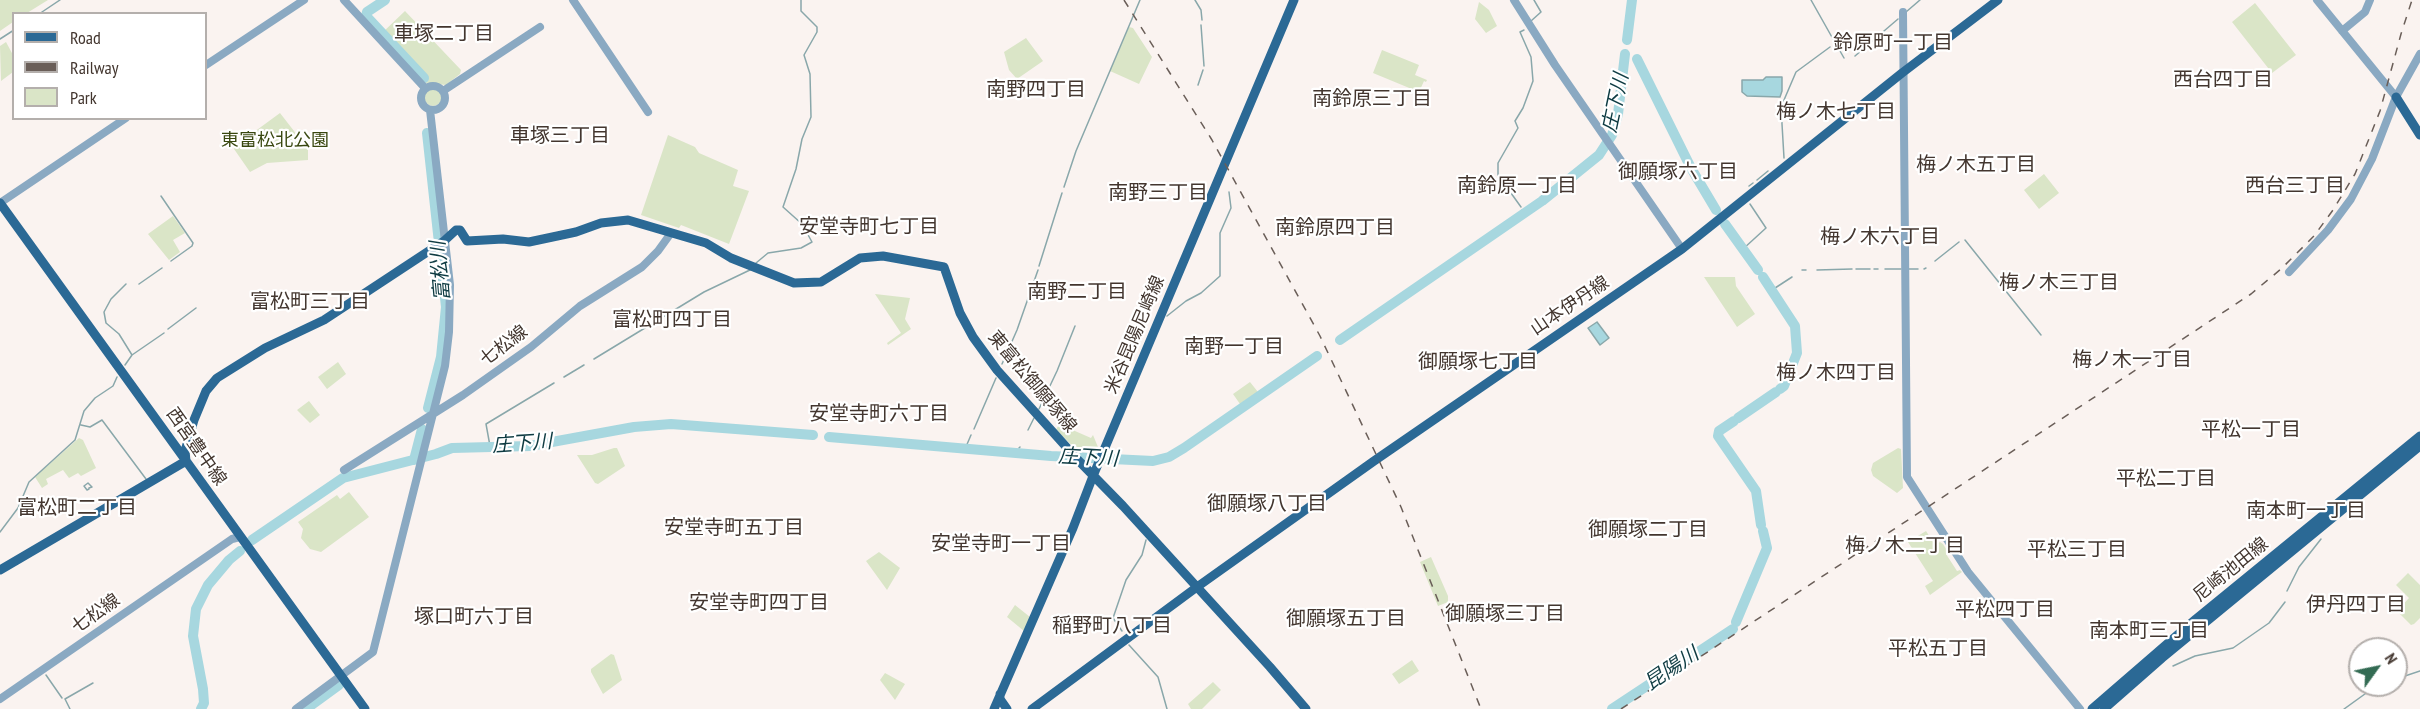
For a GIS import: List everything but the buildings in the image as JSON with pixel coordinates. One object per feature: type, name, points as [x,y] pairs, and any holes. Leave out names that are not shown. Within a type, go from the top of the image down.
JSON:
[{"type":"main road","name":"米谷昆陽尼崎線","points":[[994,709],[1073,528],[1294,0]]},
{"type":"main road","name":"山本伊丹線","points":[[1032,709],[1197,587],[1379,458],[1682,249],[1902,73],[1998,0]]},
{"type":"main road","points":[[2396,97],[2420,135]]},
{"type":"main road","name":"西宮豊中線","points":[[0,203],[364,709]]},
{"type":"main road","name":"東富松御願塚線","points":[[186,461],[194,420],[206,391],[217,378],[265,348],[324,320],[444,241],[458,229],[467,241],[503,239],[529,242],[576,232],[601,223],[628,220],[706,243],[731,258],[794,283],[804,284],[820,282],[860,258],[883,256],[944,267],[960,313],[985,354],[1075,457],[1197,587],[1306,709]]},
{"type":"main road","name":"尼崎池田線","points":[[2092,709],[2196,619],[2420,436]]},
{"type":"main road","name":"尼崎池田線","points":[[2104,709],[2162,658],[2360,500],[2420,446]]},
{"type":"main road","points":[[0,570],[186,461]]},
{"type":"main road","name":"米谷昆陽尼崎線","points":[[986,709],[1005,681]]},
{"type":"main road","points":[[1000,693],[1000,699],[1007,709]]},
{"type":"street","points":[[207,64],[304,0]]},
{"type":"street","points":[[344,0],[425,88]]},
{"type":"street","points":[[573,0],[648,112]]},
{"type":"street","points":[[1514,0],[1555,65],[1682,249]]},
{"type":"street","points":[[2317,0],[2396,97]]},
{"type":"street","points":[[2343,31],[2365,12],[2370,0]]},
{"type":"street","points":[[1903,12],[1906,477],[1968,572],[2080,709]]},
{"type":"street","points":[[443,91],[540,27]]},
{"type":"street","points":[[2289,272],[2328,230],[2351,199],[2372,159],[2396,97],[2420,54]]},
{"type":"street","points":[[433,85],[443,91],[445,98],[443,105],[430,110],[424,106],[421,100],[425,88],[433,85]]},
{"type":"street","points":[[296,709],[373,652],[418,465],[445,366],[449,332],[450,285],[430,110]]},
{"type":"street","points":[[0,203],[123,120]]},
{"type":"street","name":"七松線","points":[[344,470],[432,414],[531,346],[580,306],[642,267],[671,233]]},
{"type":"street","name":"七松線","points":[[0,699],[232,539],[240,537]]},
{"type":"green space","points":[[0,0],[48,0],[29,12],[12,12],[12,23],[0,31]]},
{"type":"green space","points":[[1479,2],[1489,10],[1497,26],[1486,33],[1475,19]]},
{"type":"green space","points":[[2255,3],[2296,55],[2272,73],[2232,22]]},
{"type":"green space","points":[[405,11],[461,70],[460,74],[446,85],[426,83],[381,34]]},
{"type":"green space","points":[[1129,27],[1133,28],[1152,57],[1139,84],[1110,71]]},
{"type":"green space","points":[[1026,38],[1043,61],[1017,79],[1009,70],[1004,52]]},
{"type":"green space","points":[[6,42],[12,53],[12,73],[1,81],[0,46]]},
{"type":"green space","points":[[1382,50],[1419,65],[1415,75],[1427,80],[1424,81],[1419,92],[1373,73]]},
{"type":"green space","points":[[433,88],[439,91],[442,97],[439,103],[433,106],[427,103],[424,97],[427,91]]},
{"type":"green space","name":"東富松北公園","points":[[280,113],[308,149],[308,160],[267,163],[250,172],[234,149],[235,146]]},
{"type":"green space","points":[[668,135],[695,147],[699,153],[738,170],[733,186],[749,191],[729,244],[681,225],[679,228],[641,215]]},
{"type":"green space","points":[[2044,174],[2059,193],[2039,209],[2024,190]]},
{"type":"green space","points":[[173,216],[185,233],[173,240],[180,252],[169,260],[148,234]]},
{"type":"green space","points":[[1704,277],[1735,277],[1736,286],[1755,314],[1737,327]]},
{"type":"green space","points":[[875,294],[910,298],[905,319],[911,329],[888,345],[887,343],[901,333]]},
{"type":"green space","points":[[338,362],[346,374],[327,389],[318,377]]},
{"type":"green space","points":[[1250,382],[1258,392],[1240,404],[1233,394]]},
{"type":"green space","points":[[309,401],[320,415],[310,423],[297,410]]},
{"type":"green space","points":[[1059,424],[1091,438],[1093,435],[1098,447],[1096,452],[1078,451],[1056,430]]},
{"type":"green space","points":[[79,438],[83,440],[96,468],[81,476],[78,473],[69,478],[63,470],[46,479],[48,484],[42,488],[35,477]]},
{"type":"green space","points":[[617,448],[625,466],[598,484],[595,483],[577,455],[592,455]]},
{"type":"green space","points":[[1898,448],[1901,449],[1903,488],[1897,493],[1873,476],[1871,470],[1873,463]]},
{"type":"green space","points":[[349,492],[369,517],[321,552],[310,549],[301,538],[303,529],[298,522],[337,495],[340,499]]},
{"type":"green space","points":[[1926,531],[1935,545],[1940,542],[1943,544],[1948,552],[1946,554],[1957,571],[1962,572],[1930,595],[1925,586],[1933,581],[1908,542]]},
{"type":"green space","points":[[879,552],[900,568],[887,590],[866,561]]},
{"type":"green space","points":[[1431,557],[1448,596],[1448,602],[1438,606],[1420,562]]},
{"type":"green space","points":[[2408,573],[2420,585],[2420,618],[2411,625],[2397,611],[2409,598],[2396,585]]},
{"type":"green space","points":[[1015,605],[1030,617],[1024,631],[1007,617]]},
{"type":"green space","points":[[611,654],[614,655],[622,680],[603,694],[591,669]]},
{"type":"green space","points":[[1412,660],[1419,671],[1399,684],[1392,674]]},
{"type":"green space","points":[[885,673],[905,684],[895,700],[880,680]]},
{"type":"green space","points":[[1213,682],[1221,690],[1202,709],[1191,709],[1188,704]]},
{"type":"water","points":[[1766,77],[1782,77],[1780,97],[1747,96],[1742,92],[1742,80],[1763,80]]},
{"type":"water","points":[[1597,322],[1609,338],[1600,345],[1588,328]]},
{"type":"waterway","points":[[42,12],[60,0]]},
{"type":"waterway","name":"富松川","points":[[385,0],[367,12],[366,16],[424,78]]},
{"type":"waterway","points":[[756,263],[768,253],[801,248],[812,242],[802,224],[783,207],[796,169],[802,139],[811,117],[810,74],[804,55],[817,32],[817,27],[801,11],[801,0]]},
{"type":"waterway","points":[[1064,187],[1076,151],[1140,0]]},
{"type":"waterway","points":[[1195,0],[1201,10],[1202,20]]},
{"type":"waterway","points":[[1531,21],[1541,12],[1534,0]]},
{"type":"waterway","points":[[1627,40],[1632,0]]},
{"type":"waterway","points":[[1811,0],[1833,39]]},
{"type":"waterway","points":[[1906,12],[1920,0]]},
{"type":"waterway","points":[[1877,37],[1898,19]]},
{"type":"waterway","points":[[1201,25],[1204,66]]},
{"type":"waterway","points":[[1521,207],[1498,175],[1498,163],[1518,128],[1515,121],[1523,108],[1533,81],[1531,57],[1520,32],[1524,30]]},
{"type":"waterway","points":[[0,39],[12,31]]},
{"type":"waterway","points":[[1855,56],[1875,39]]},
{"type":"waterway","points":[[1836,44],[1844,58]]},
{"type":"waterway","points":[[1784,158],[1781,107],[1796,72],[1830,47]]},
{"type":"waterway","name":"庄下川","points":[[1340,340],[1542,201],[1599,155],[1612,135],[1618,114],[1625,54]]},
{"type":"waterway","name":"昆陽川","points":[[1637,59],[1691,168],[1716,210]]},
{"type":"waterway","points":[[1198,85],[1203,70]]},
{"type":"waterway","name":"富松川","points":[[427,133],[446,307],[441,357],[428,408]]},
{"type":"waterway","points":[[1757,180],[1768,171]]},
{"type":"waterway","points":[[1749,186],[1753,183]]},
{"type":"waterway","points":[[1167,316],[1201,293],[1220,276],[1220,233],[1231,208],[1229,192]]},
{"type":"waterway","points":[[1039,266],[1062,193]]},
{"type":"waterway","points":[[161,196],[193,243],[171,261]]},
{"type":"waterway","points":[[1743,249],[1766,228],[1750,204]]},
{"type":"waterway","name":"昆陽川","points":[[1725,224],[1758,270]]},
{"type":"waterway","points":[[1965,240],[2041,335]]},
{"type":"waterway","points":[[1935,261],[1959,242]]},
{"type":"waterway","points":[[139,284],[162,268]]},
{"type":"waterway","points":[[594,359],[704,292],[752,269]]},
{"type":"waterway","points":[[1817,270],[1852,269]]},
{"type":"waterway","points":[[1856,269],[1870,269]]},
{"type":"waterway","points":[[1885,269],[1901,269]]},
{"type":"waterway","points":[[1909,269],[1918,269]]},
{"type":"waterway","points":[[1002,364],[1017,330],[1038,270]]},
{"type":"waterway","name":"昆陽川","points":[[1763,277],[1795,326],[1797,353],[1784,386],[1780,389]]},
{"type":"waterway","points":[[1772,290],[1792,277]]},
{"type":"waterway","points":[[125,365],[132,355],[119,334],[106,323],[104,312],[111,299],[126,284]]},
{"type":"waterway","points":[[168,329],[196,308]]},
{"type":"waterway","points":[[1039,409],[1075,326]]},
{"type":"waterway","points":[[132,355],[164,333]]},
{"type":"waterway","name":"庄下川","points":[[829,437],[1051,456],[1153,461],[1169,457],[1184,448],[1317,356]]},
{"type":"waterway","points":[[564,377],[584,365]]},
{"type":"waterway","points":[[0,532],[18,508],[29,482],[75,440],[84,411],[95,398],[113,386],[117,377]]},
{"type":"waterway","points":[[974,429],[996,378]]},
{"type":"waterway","points":[[490,446],[486,424],[554,383]]},
{"type":"waterway","name":"昆陽川","points":[[1738,418],[1776,392]]},
{"type":"waterway","points":[[1028,430],[1034,418]]},
{"type":"waterway","points":[[81,425],[90,427],[102,420],[146,479]]},
{"type":"waterway","name":"昆陽川","points":[[1734,421],[1719,431],[1718,436],[1756,491],[1761,525]]},
{"type":"waterway","name":"庄下川","points":[[252,540],[343,478],[452,448],[530,446],[634,427],[671,424],[813,435]]},
{"type":"waterway","name":"富松川","points":[[414,460],[422,429]]},
{"type":"waterway","points":[[965,449],[971,435]]},
{"type":"waterway","points":[[89,488],[92,487],[88,483],[84,486],[87,490],[89,489]]},
{"type":"waterway","name":"昆陽川","points":[[1736,622],[1767,548],[1763,531]]},
{"type":"waterway","points":[[2287,591],[2299,567],[2321,539]]},
{"type":"waterway","points":[[1122,631],[1113,618],[1126,580],[1142,555],[1146,540]]},
{"type":"waterway","name":"庄下川","points":[[201,709],[204,703],[203,689],[193,636],[196,609],[208,585],[229,560],[240,551]]},
{"type":"waterway","points":[[2173,666],[2195,656],[2233,648],[2269,623],[2285,602]]},
{"type":"waterway","name":"昆陽川","points":[[1612,709],[1733,629]]},
{"type":"waterway","points":[[1129,645],[1158,677],[1167,709]]},
{"type":"waterway","points":[[2408,675],[2420,671]]},
{"type":"waterway","points":[[46,675],[62,698]]},
{"type":"waterway","points":[[70,709],[65,699],[93,683]]},
{"type":"waterway","name":"富松川","points":[[306,709],[339,685]]},
{"type":"waterway","points":[[2344,709],[2361,697]]},
{"type":"railway","points":[[1124,0],[1212,140],[1320,336],[1401,507],[1481,709]]},
{"type":"railway","points":[[1621,709],[2251,294],[2281,269],[2314,236],[2355,174],[2380,111],[2412,0]]},
{"type":"district","name":"車塚二丁目","points":[[444,34]]},
{"type":"district","name":"鈴原町一丁目","points":[[1893,43]]},
{"type":"district","name":"西台四丁目","points":[[2223,80]]},
{"type":"district","name":"南野四丁目","points":[[1036,90]]},
{"type":"district","name":"南鈴原三丁目","points":[[1372,99]]},
{"type":"district","name":"梅ノ木七丁目","points":[[1836,112]]},
{"type":"district","name":"車塚三丁目","points":[[560,136]]},
{"type":"district","name":"梅ノ木五丁目","points":[[1976,165]]},
{"type":"district","name":"御願塚六丁目","points":[[1678,172]]},
{"type":"district","name":"南鈴原一丁目","points":[[1517,186]]},
{"type":"district","name":"西台三丁目","points":[[2295,186]]},
{"type":"district","name":"南野三丁目","points":[[1158,193]]},
{"type":"district","name":"安堂寺町七丁目","points":[[869,227]]},
{"type":"district","name":"南鈴原四丁目","points":[[1335,228]]},
{"type":"district","name":"梅ノ木六丁目","points":[[1880,237]]},
{"type":"district","name":"梅ノ木三丁目","points":[[2059,283]]},
{"type":"district","name":"南野二丁目","points":[[1077,292]]},
{"type":"district","name":"富松町三丁目","points":[[310,302]]},
{"type":"district","name":"富松町四丁目","points":[[672,320]]},
{"type":"district","name":"南野一丁目","points":[[1234,347]]},
{"type":"district","name":"梅ノ木一丁目","points":[[2132,360]]},
{"type":"district","name":"御願塚七丁目","points":[[1478,362]]},
{"type":"district","name":"梅ノ木四丁目","points":[[1836,373]]},
{"type":"district","name":"安堂寺町六丁目","points":[[879,414]]},
{"type":"district","name":"平松一丁目","points":[[2251,430]]},
{"type":"district","name":"平松二丁目","points":[[2166,479]]},
{"type":"district","name":"御願塚八丁目","points":[[1267,504]]},
{"type":"district","name":"富松町二丁目","points":[[77,508]]},
{"type":"district","name":"南本町一丁目","points":[[2306,511]]},
{"type":"district","name":"安堂寺町五丁目","points":[[734,528]]},
{"type":"district","name":"御願塚二丁目","points":[[1648,530]]},
{"type":"district","name":"安堂寺町一丁目","points":[[1001,544]]},
{"type":"district","name":"梅ノ木二丁目","points":[[1905,546]]},
{"type":"district","name":"平松三丁目","points":[[2077,550]]},
{"type":"district","name":"安堂寺町四丁目","points":[[759,603]]},
{"type":"district","name":"伊丹四丁目","points":[[2356,605]]},
{"type":"district","name":"平松四丁目","points":[[2005,610]]},
{"type":"district","name":"御願塚三丁目","points":[[1505,614]]},
{"type":"district","name":"塚口町六丁目","points":[[474,617]]},
{"type":"district","name":"御願塚五丁目","points":[[1346,619]]},
{"type":"district","name":"稲野町八丁目","points":[[1112,626]]},
{"type":"district","name":"南本町三丁目","points":[[2149,631]]},
{"type":"district","name":"平松五丁目","points":[[1938,649]]}]
